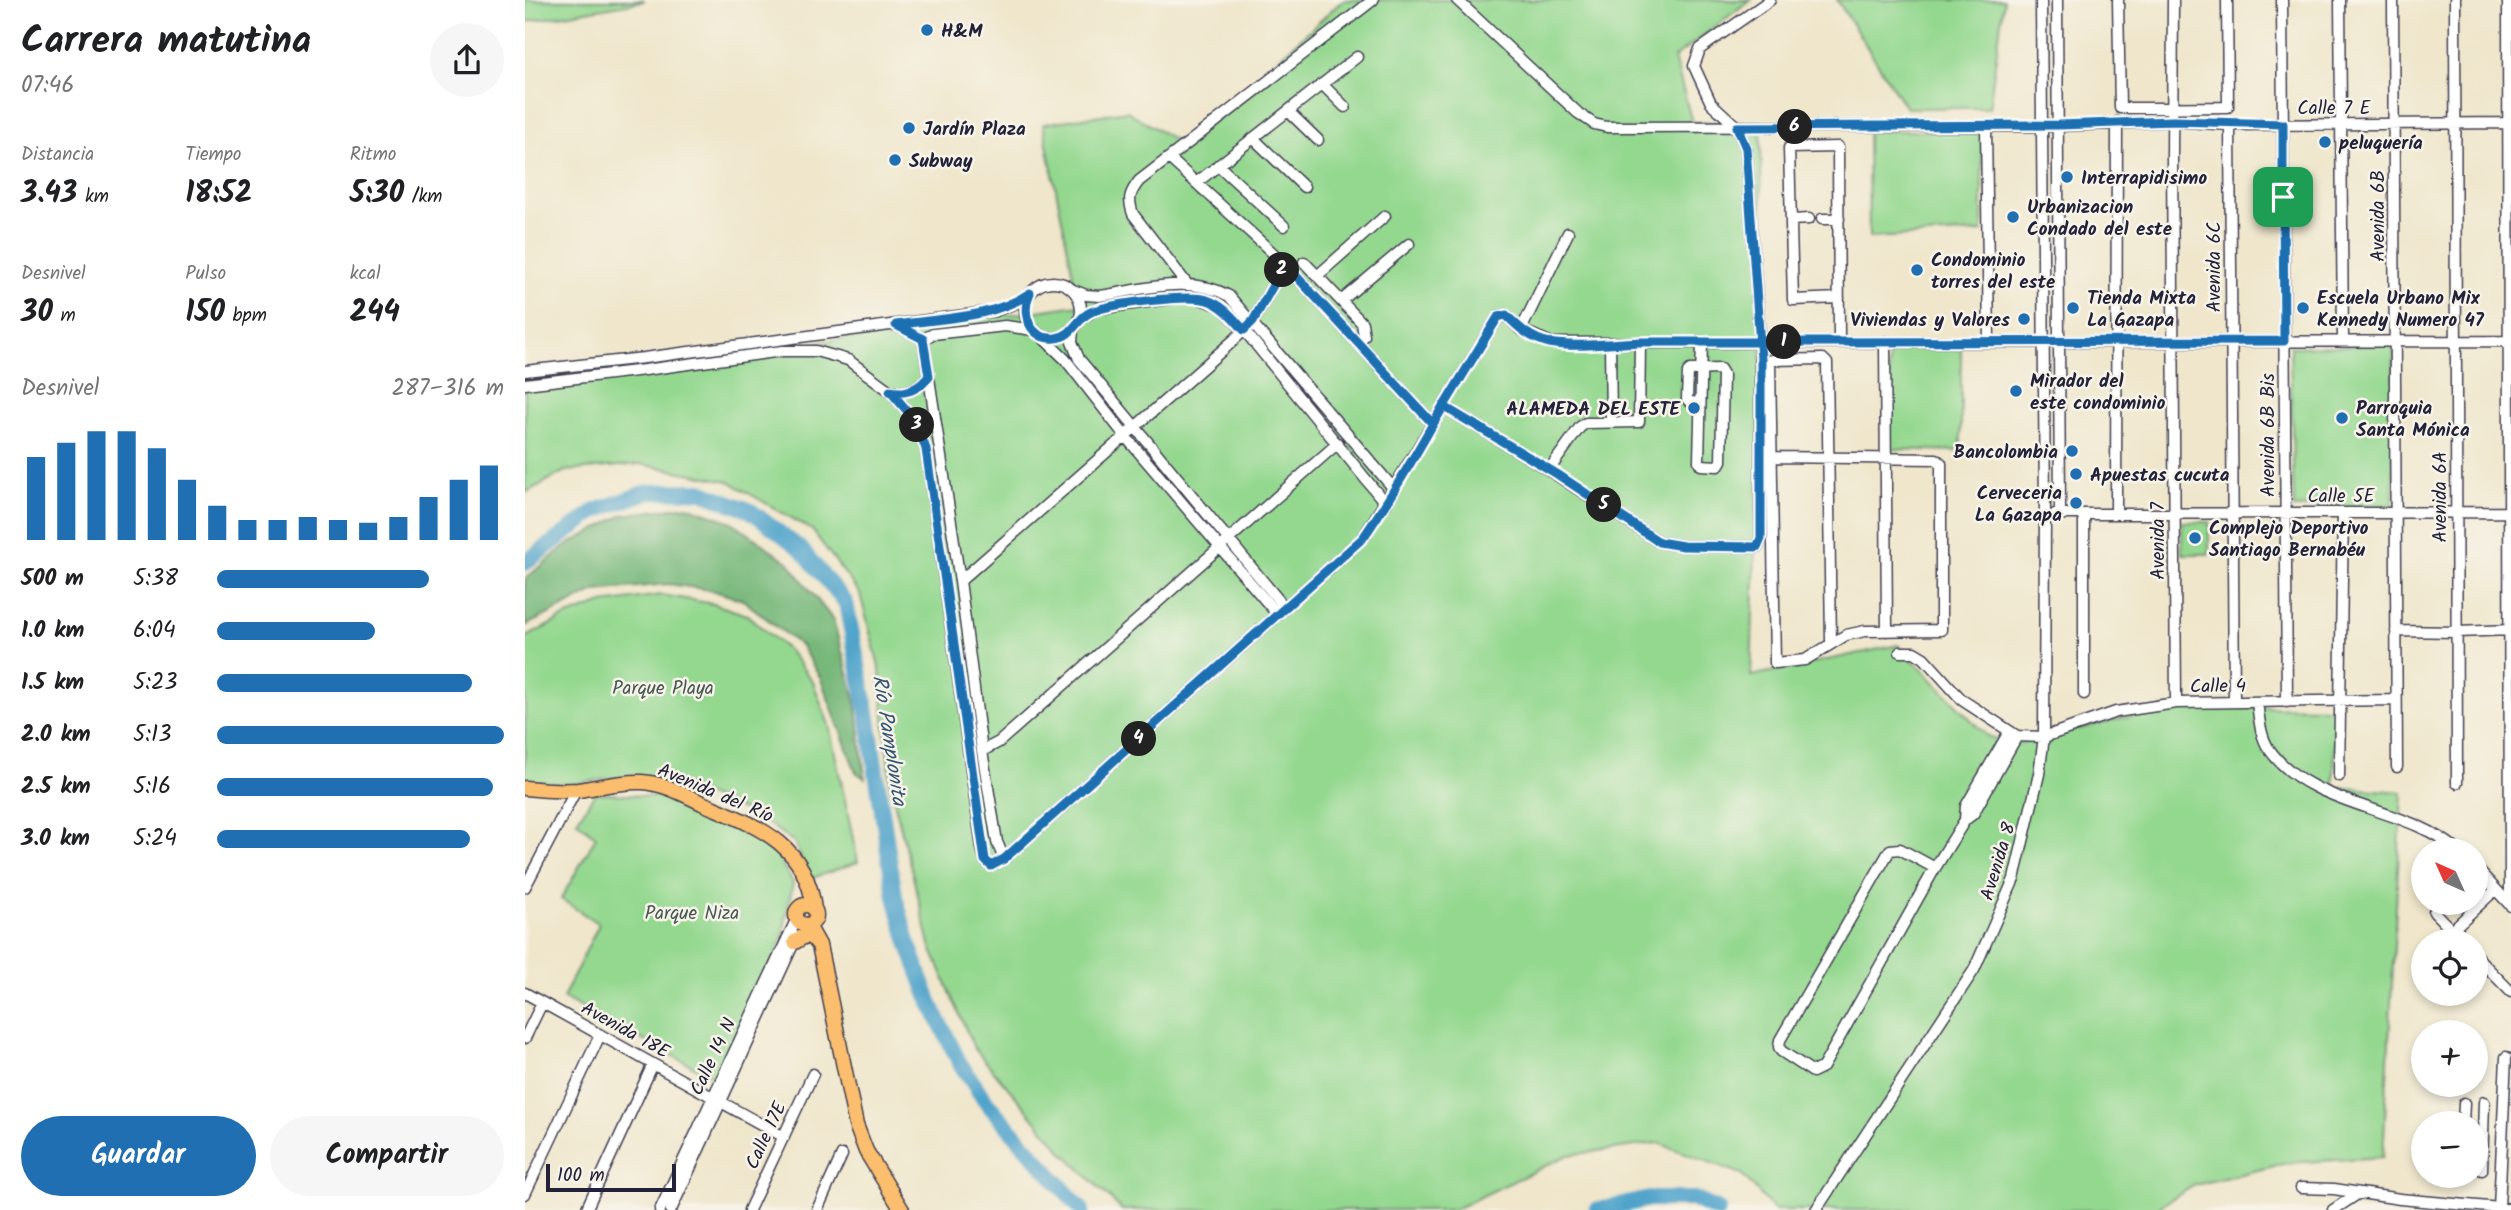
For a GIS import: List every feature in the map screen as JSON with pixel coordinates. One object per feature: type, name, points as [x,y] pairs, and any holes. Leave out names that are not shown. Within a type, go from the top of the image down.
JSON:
[{"type":"main road","name":"Avenida del Río","points":[[525,788],[576,790],[622,782],[660,785],[766,831],[786,847],[798,863],[806,916]]},
{"type":"main road","points":[[806,916],[819,946],[856,1125],[866,1151],[902,1210]]},
{"type":"main road","points":[[795,943],[808,936],[819,946]]},
{"type":"street","points":[[1188,284],[1133,214],[1128,200],[1131,191],[1139,181],[1373,0]]},
{"type":"street","name":"Calle 7 E","points":[[1457,0],[1578,113],[1594,124],[1616,127],[2043,126],[2173,121],[2230,125],[2510,123]]},
{"type":"street","points":[[1443,406],[1549,470],[1659,542],[1683,546],[1757,547],[1761,538],[1760,342],[1746,148],[1737,127],[1707,97],[1694,66],[1700,49],[1770,0]]},
{"type":"street","name":"Avenida 8","points":[[1816,1210],[1952,1006],[1984,948],[2014,879],[2039,774],[2044,737],[2045,514],[2041,0]]},
{"type":"street","points":[[2057,0],[2060,514]]},
{"type":"street","points":[[2118,0],[2120,108],[2228,107],[2227,0]]},
{"type":"street","name":"Avenida 7","points":[[2173,0],[2176,703]]},
{"type":"street","name":"Avenida 6B Bis","points":[[2282,0],[2287,702]]},
{"type":"street","points":[[2340,0],[2343,341]]},
{"type":"street","name":"Avenida 6B","points":[[2393,0],[2396,767]]},
{"type":"street","name":"Avenida 6A","points":[[2455,0],[2457,783]]},
{"type":"street","points":[[2508,0],[2511,906]]},
{"type":"street","points":[[2042,40],[2058,39]]},
{"type":"street","points":[[1196,183],[1356,57]]},
{"type":"street","points":[[1322,83],[1345,107]]},
{"type":"street","points":[[1287,111],[1318,140]]},
{"type":"street","points":[[2116,514],[2117,122]]},
{"type":"street","name":"Avenida 6C","points":[[2230,125],[2234,702]]},
{"type":"street","points":[[1986,126],[1989,342]]},
{"type":"street","points":[[1253,138],[1304,187]]},
{"type":"street","points":[[1839,298],[1793,300],[1789,148],[1838,147],[1839,219],[1839,298],[1839,342]]},
{"type":"street","points":[[1169,158],[1285,264],[1433,424]]},
{"type":"street","points":[[1218,165],[1284,226]]},
{"type":"street","points":[[1317,276],[1385,216]]},
{"type":"street","points":[[1791,220],[1808,219]]},
{"type":"street","points":[[1822,219],[1839,219]]},
{"type":"street","points":[[1521,330],[1568,233]]},
{"type":"street","points":[[1341,302],[1409,244]]},
{"type":"street","points":[[1304,262],[1364,327],[1364,336],[1358,343]]},
{"type":"street","points":[[1167,286],[1172,275],[1171,263]]},
{"type":"street","points":[[960,581],[1244,330],[1253,321],[1285,264]]},
{"type":"street","points":[[525,384],[618,373],[644,364],[995,311],[1016,303],[1048,282],[1061,283],[1086,295],[1099,296],[1188,284],[1214,288],[1229,296],[1394,489]]},
{"type":"street","points":[[1073,290],[1081,303],[1080,319]]},
{"type":"street","points":[[1030,293],[1025,309],[1026,317],[1037,333],[1065,359],[1125,436],[1281,611]]},
{"type":"street","points":[[1224,544],[1135,427],[1079,359],[1072,342],[1073,330],[1080,319],[1097,309],[1176,298],[1195,297],[1221,306],[1244,330],[1387,504]]},
{"type":"street","points":[[525,371],[618,360],[644,364],[782,351],[817,351],[848,360],[890,391],[916,421],[926,449],[982,848],[985,860],[991,866],[1004,859],[1363,538],[1387,504],[1498,317],[1506,315],[1521,330],[1552,344],[2510,341]]},
{"type":"street","points":[[896,325],[923,339]]},
{"type":"street","points":[[923,339],[933,334],[1005,326],[1057,338],[1073,330]]},
{"type":"street","points":[[923,339],[960,581],[982,751],[997,842],[1004,859]]},
{"type":"street","points":[[1549,470],[1585,423],[1639,422],[1640,342]]},
{"type":"street","points":[[1700,369],[1702,342]]},
{"type":"street","points":[[1885,342],[1887,631]]},
{"type":"street","points":[[1609,343],[1611,422]]},
{"type":"street","points":[[1771,457],[1829,459],[1936,459],[1941,463],[1941,630],[1865,631],[1846,635],[1805,660],[1775,663],[1771,457],[1770,362],[1774,359],[1823,359],[1827,363],[1829,459],[1831,643]]},
{"type":"street","points":[[618,360],[621,366],[618,373]]},
{"type":"street","points":[[1700,369],[1720,369],[1723,374],[1721,461],[1718,466],[1699,464],[1700,403],[1687,399],[1688,372],[1700,369]]},
{"type":"street","points":[[890,391],[912,391],[922,385],[929,376]]},
{"type":"street","points":[[2045,442],[2059,441]]},
{"type":"street","points":[[982,751],[999,742],[1338,443]]},
{"type":"street","name":"Calle 5E","points":[[2045,514],[2510,512]]},
{"type":"street","points":[[2339,776],[2343,513]]},
{"type":"street","points":[[2084,514],[2084,694]]},
{"type":"street","points":[[2396,631],[2510,630]]},
{"type":"street","points":[[1900,652],[1914,652],[1924,658],[1962,701],[2013,734],[2044,737]]},
{"type":"street","name":"Calle 4","points":[[2044,737],[2116,712],[2176,703],[2396,700]]},
{"type":"street","points":[[2257,702],[2268,748],[2290,772],[2341,799],[2429,831],[2439,838]]},
{"type":"street","points":[[1935,868],[1900,849],[1890,850],[1780,1040],[1781,1051],[1813,1072],[1823,1067],[1965,820],[1966,806],[2013,734]]},
{"type":"street","points":[[525,887],[576,790]]},
{"type":"street","points":[[2489,883],[2511,906]]},
{"type":"street","points":[[2453,929],[2495,890]]},
{"type":"street","points":[[2437,915],[2451,929]]},
{"type":"street","name":"Calle 14 N","points":[[660,1210],[795,943],[806,916]]},
{"type":"street","name":"Calle 14 N","points":[[671,1210],[717,1099],[806,916]]},
{"type":"street","points":[[2488,968],[2511,992]]},
{"type":"street","name":"Avenida 18E","points":[[525,993],[784,1137]]},
{"type":"street","points":[[525,1038],[542,1003]]},
{"type":"street","points":[[525,1194],[600,1035]]},
{"type":"street","points":[[2301,1188],[2505,1209],[2501,1171],[2506,1057]]},
{"type":"street","points":[[586,1210],[653,1064]]},
{"type":"street","name":"Calle 17E","points":[[749,1210],[813,1074]]},
{"type":"street","points":[[2464,1102],[2464,1111]]},
{"type":"street","points":[[2483,1111],[2484,1102]]},
{"type":"street","points":[[817,1210],[842,1155]]},
{"type":"street","points":[[2488,1170],[2501,1171]]},
{"type":"street","points":[[2333,1210],[2359,1193]]},
{"type":"street","points":[[2400,1199],[2407,1210]]},
{"type":"green space","points":[[525,0],[644,0],[644,1],[525,22]]},
{"type":"green space","points":[[1343,0],[1750,0],[1674,58],[1692,122],[1761,122],[1762,330],[1751,676],[1898,645],[1987,736],[2016,744],[2174,706],[2335,708],[2334,787],[2402,792],[2383,1157],[2287,1163],[2195,1185],[2153,1210],[1774,1210],[1742,1174],[1658,1143],[1568,1155],[1453,1210],[1122,1210],[1063,1152],[974,1048],[931,948],[890,785],[880,670],[860,594],[812,530],[728,481],[641,464],[565,471],[525,493],[525,385],[1079,305],[1043,124],[1127,111],[1183,145]]},
{"type":"green space","points":[[1837,0],[2004,0],[1989,108],[1906,108]]},
{"type":"green space","points":[[1868,131],[1982,131],[1982,232],[1869,238]]},
{"type":"green space","points":[[2394,345],[2393,505],[2294,508],[2290,347]]},
{"type":"green space","points":[[1889,347],[1961,348],[1961,451],[1889,449]]},
{"type":"green space","points":[[687,506],[732,522],[788,562],[833,620],[856,702],[865,778],[856,772],[820,677],[801,646],[743,600],[711,590],[668,584],[595,591],[525,626],[525,579],[565,546],[623,515]]},
{"type":"green space","name":"Complejo Deportivo Santiago Bernabéu","points":[[2182,522],[2209,522],[2209,554],[2182,554]]},
{"type":"green space","name":"Parque Playa","points":[[662,595],[714,604],[747,615],[788,650],[813,682],[829,725],[858,862],[810,879],[794,842],[757,816],[666,778],[611,778],[571,784],[525,780],[525,638],[562,618],[603,603]]},
{"type":"green space","name":"Parque Niza","points":[[595,793],[661,797],[770,844],[793,883],[782,938],[776,954],[715,1078],[563,998],[599,924],[561,899],[596,837],[577,821]]},
{"type":"waterway","name":"Río Pamplonita","points":[[525,563],[595,511],[647,492],[700,491],[751,511],[801,549],[846,603],[867,712],[895,897],[909,946],[931,1004],[959,1062],[986,1102],[1082,1210]]},
{"type":"waterway","name":"Río Pamplonita","points":[[1597,1210],[1650,1199],[1694,1199],[1718,1210]]},
{"type":"place","name":"H&M","points":[[927,30]]},
{"type":"place","name":"Jardín Plaza","points":[[909,128]]},
{"type":"place","name":"peluquería","points":[[2325,142]]},
{"type":"place","name":"Subway","points":[[895,160]]},
{"type":"place","name":"Interrapidisimo","points":[[2067,177]]},
{"type":"place","name":"Urbanizacion Condado del este","points":[[2013,217]]},
{"type":"place","name":"Condominio torres del este","points":[[1917,270]]},
{"type":"place","name":"Tienda Mixta La Gazapa","points":[[2073,308]]},
{"type":"place","name":"Escuela Urbano Mix Kennedy Numero 47","points":[[2303,308]]},
{"type":"place","name":"Viviendas y Valores","points":[[2024,319]]},
{"type":"place","name":"Mirador del este condominio","points":[[2016,391]]},
{"type":"place","name":"ALAMEDA DEL ESTE","points":[[1694,408]]},
{"type":"place","name":"Parroquia Santa Mónica","points":[[2342,418]]},
{"type":"place","name":"Bancolombia","points":[[2072,451]]},
{"type":"place","name":"Apuestas cucuta","points":[[2076,474]]},
{"type":"place","name":"Cerveceria La Gazapa","points":[[2076,503]]},
{"type":"place","name":"Complejo Deportivo Santiago Bernabéu","points":[[2195,538]]},
{"type":"route","points":[[2283,197],[2283,124],[2230,125],[2173,121],[2059,125],[1737,127],[1746,148],[1751,235],[1760,342],[1761,359],[1761,538],[1757,547],[1683,546],[1659,542],[1557,474],[1443,406],[1433,424],[1394,489],[1387,504],[1363,538],[1004,859],[991,866],[985,860],[926,449],[916,421],[890,391],[912,391],[922,385],[929,376],[923,339],[896,325],[995,311],[1016,303],[1030,293],[1025,309],[1029,324],[1040,335],[1051,338],[1068,334],[1080,319],[1097,309],[1195,297],[1221,306],[1244,330],[1253,321],[1285,264],[1433,424],[1443,406],[1498,317],[1506,315],[1521,330],[1552,344],[1640,342],[1760,342],[1828,342],[2284,341],[2283,197]]}]
